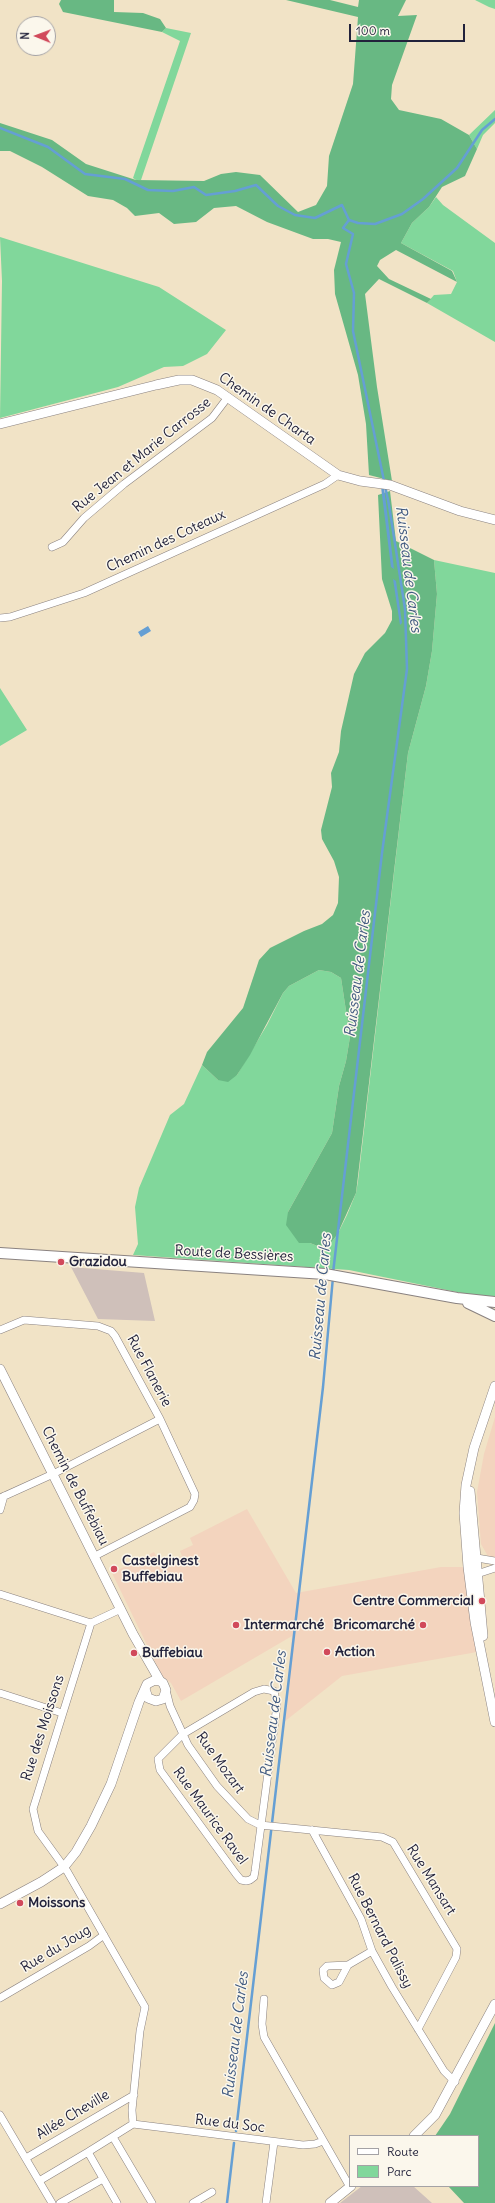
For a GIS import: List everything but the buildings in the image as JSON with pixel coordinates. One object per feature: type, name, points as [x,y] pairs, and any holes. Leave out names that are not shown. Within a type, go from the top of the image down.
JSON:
[{"type":"main road","name":"Route de Bessières","points":[[3,1251],[340,1275],[457,1298],[495,1302]]},
{"type":"main road","name":"Route de Bessières","points":[[457,1298],[495,1316]]},
{"type":"street","name":"Chemin de Charta","points":[[0,424],[179,380],[203,383],[228,397],[338,475],[374,484],[390,485],[460,511],[495,520]]},
{"type":"street","name":"Rue Jean et Marie Carrosse","points":[[52,548],[63,542],[84,518],[124,484],[212,418],[228,397]]},
{"type":"street","name":"Chemin des Coteaux","points":[[0,618],[10,617],[84,593],[325,484],[338,475]]},
{"type":"street","name":"Rue Flanerie","points":[[0,1330],[24,1320],[98,1326],[111,1331],[160,1419],[195,1494],[194,1500],[190,1507],[95,1556]]},
{"type":"street","name":"Chemin de Buffebiau","points":[[0,1369],[146,1659],[160,1681]]},
{"type":"street","points":[[495,1386],[480,1427],[464,1501],[474,1566],[487,1679],[495,1722]]},
{"type":"street","points":[[0,1510],[2,1497],[53,1474],[160,1419]]},
{"type":"street","points":[[474,1566],[495,1561]]},
{"type":"street","points":[[474,1566],[495,1568]]},
{"type":"street","points":[[0,1594],[91,1623],[121,1609]]},
{"type":"street","name":"Rue des Moissons","points":[[91,1623],[33,1809],[38,1830],[64,1867],[145,2007],[134,2095],[133,2124]]},
{"type":"street","name":"Chemin de Buffebiau","points":[[0,1904],[41,1882],[64,1867],[91,1826],[104,1798],[146,1687],[146,1659]]},
{"type":"street","points":[[137,1710],[156,1700],[165,1696],[166,1690],[164,1683],[155,1680],[146,1687],[148,1698],[156,1700],[170,1706]]},
{"type":"street","points":[[183,1734],[254,1692],[264,1689],[274,1691],[277,1705],[260,1825]]},
{"type":"street","name":"Rue Mozart","points":[[166,1690],[170,1706],[188,1745],[217,1786],[248,1820],[260,1825]]},
{"type":"street","points":[[0,1693],[62,1713]]},
{"type":"street","name":"Rue Maurice Ravel","points":[[183,1734],[161,1755],[158,1765],[240,1880],[250,1880],[254,1877],[260,1825]]},
{"type":"street","name":"Rue Mansart","points":[[260,1825],[382,1837],[393,1842],[457,1949],[456,1957],[418,2029]]},
{"type":"street","name":"Rue Bernard Palissy","points":[[312,1830],[361,1919],[372,1951],[444,2071],[454,2082]]},
{"type":"street","name":"Rue du Joug","points":[[0,1998],[89,1946],[104,1935]]},
{"type":"street","points":[[348,1965],[372,1951]]},
{"type":"street","points":[[264,1999],[262,2024],[264,2037],[349,2184]]},
{"type":"street","points":[[415,2135],[435,2115],[495,2004]]},
{"type":"street","name":"Allée Cheville","points":[[26,2158],[134,2095]]},
{"type":"street","points":[[0,2116],[52,2203]]},
{"type":"street","points":[[39,2181],[133,2124]]},
{"type":"street","name":"Rue du Soc","points":[[133,2124],[303,2145],[315,2144],[323,2141]]},
{"type":"street","points":[[113,2137],[152,2203]]},
{"type":"street","points":[[266,2203],[274,2142]]},
{"type":"street","points":[[88,2152],[117,2203]]},
{"type":"street","points":[[60,2203],[103,2179]]},
{"type":"street","points":[[330,2203],[349,2187]]},
{"type":"street","points":[[193,2203],[212,2192]]},
{"type":"shaded area","points":[[71,1267],[144,1273],[155,1321],[98,1319]]},
{"type":"shaded area","points":[[495,1417],[495,1557],[489,1558],[481,1544],[477,1492],[484,1454]]},
{"type":"shaded area","points":[[247,1509],[296,1593],[441,1567],[464,1567],[477,1652],[342,1676],[284,1722],[292,1636],[181,1701],[171,1683],[162,1676],[112,1573],[154,1552],[162,1566],[182,1556],[180,1551],[193,1545],[190,1538]]},
{"type":"shaded area","points":[[361,2187],[414,2187],[432,2203],[340,2203]]},
{"type":"green space","points":[[61,0],[114,0],[114,12],[143,13],[160,19],[166,28],[162,32],[63,12],[59,4]]},
{"type":"green space","points":[[286,0],[330,0],[358,7],[359,0],[406,0],[398,16],[417,15],[392,85],[391,99],[399,110],[441,119],[469,135],[477,149],[465,176],[442,187],[429,207],[412,223],[401,243],[452,271],[457,282],[396,250],[380,260],[377,266],[389,279],[431,299],[427,303],[379,279],[365,294],[377,387],[392,481],[369,475],[366,424],[358,375],[335,294],[334,270],[341,242],[328,239],[313,239],[267,222],[236,206],[214,208],[196,222],[174,224],[159,213],[135,216],[127,208],[113,200],[88,196],[42,167],[10,151],[0,151],[0,123],[52,140],[86,164],[136,180],[204,181],[221,174],[236,172],[260,175],[298,212],[316,205],[327,186],[329,156],[353,84],[358,17]]},
{"type":"green space","points":[[475,0],[495,0],[495,9],[489,7]]},
{"type":"green space","points":[[166,28],[191,33],[141,180],[136,180],[133,178],[180,41],[162,32]]},
{"type":"green space","points":[[495,110],[495,123],[483,135],[477,149],[469,135]]},
{"type":"green space","points":[[436,197],[443,205],[495,243],[495,342],[427,303],[434,295],[451,294],[457,282],[453,271],[401,243],[412,223],[429,207]]},
{"type":"green space","points":[[0,237],[159,287],[226,330],[207,354],[183,366],[164,367],[118,387],[0,418],[2,281]]},
{"type":"green space","points":[[390,491],[396,541],[434,560],[437,594],[432,651],[426,686],[408,753],[356,1193],[337,1235],[330,1244],[320,1247],[310,1243],[299,1243],[286,1225],[288,1212],[332,1133],[339,1086],[346,1061],[350,1037],[341,978],[331,972],[319,970],[289,986],[283,993],[250,1055],[237,1075],[228,1082],[218,1080],[202,1065],[207,1052],[243,1008],[259,960],[270,948],[322,924],[333,915],[338,903],[339,877],[334,861],[322,839],[321,830],[332,787],[331,773],[339,752],[341,731],[354,674],[365,653],[385,633],[392,620],[392,611],[382,579],[378,495]]},
{"type":"green space","points":[[434,560],[495,573],[495,1298],[491,1299],[349,1270],[133,1255],[138,1244],[135,1207],[139,1188],[170,1115],[184,1104],[202,1065],[218,1080],[237,1075],[267,1025],[283,993],[289,986],[319,970],[331,972],[341,978],[350,1037],[346,1061],[339,1086],[332,1133],[288,1212],[300,1243],[310,1243],[320,1247],[330,1244],[337,1235],[347,1215],[356,1193],[358,1181],[408,753],[426,686],[432,651],[437,594]]},
{"type":"green space","points":[[0,688],[27,730],[0,746]]},
{"type":"green space","points":[[495,2023],[495,2203],[464,2203],[449,2187],[479,2187],[479,2135],[436,2135],[450,2114]]},
{"type":"water","points":[[381,487],[384,487],[394,569],[391,567]]},
{"type":"water","points":[[393,579],[396,581],[402,623],[400,625]]},
{"type":"water","points":[[148,626],[151,631],[141,637],[138,632]]},
{"type":"waterway","points":[[349,220],[358,223],[375,224],[402,214],[423,199],[457,168],[482,130],[495,119]]},
{"type":"waterway","name":"Ruisseau de Carles","points":[[0,128],[48,147],[85,174],[125,179],[148,190],[173,191],[194,187],[206,195],[235,191],[256,185],[278,206],[295,215],[315,218],[342,205],[349,220],[343,228],[353,234],[346,264],[354,293],[353,331],[389,505],[405,609],[407,669],[382,853],[333,1273]]},
{"type":"waterway","name":"Ruisseau de Carles","points":[[236,2131],[323,1387],[333,1277]]},
{"type":"waterway","name":"Ruisseau de Carles","points":[[227,2203],[234,2143]]},
{"type":"place","name":"Grazidou","points":[[61,1262]]},
{"type":"place","name":"Castelginest Buffebiau","points":[[114,1569]]},
{"type":"place","name":"Centre Commercial","points":[[482,1601]]},
{"type":"place","name":"Intermarché","points":[[236,1625]]},
{"type":"place","name":"Bricomarché","points":[[423,1625]]},
{"type":"place","name":"Action","points":[[327,1652]]},
{"type":"place","name":"Buffebiau","points":[[134,1653]]},
{"type":"place","name":"Moissons","points":[[20,1903]]}]
